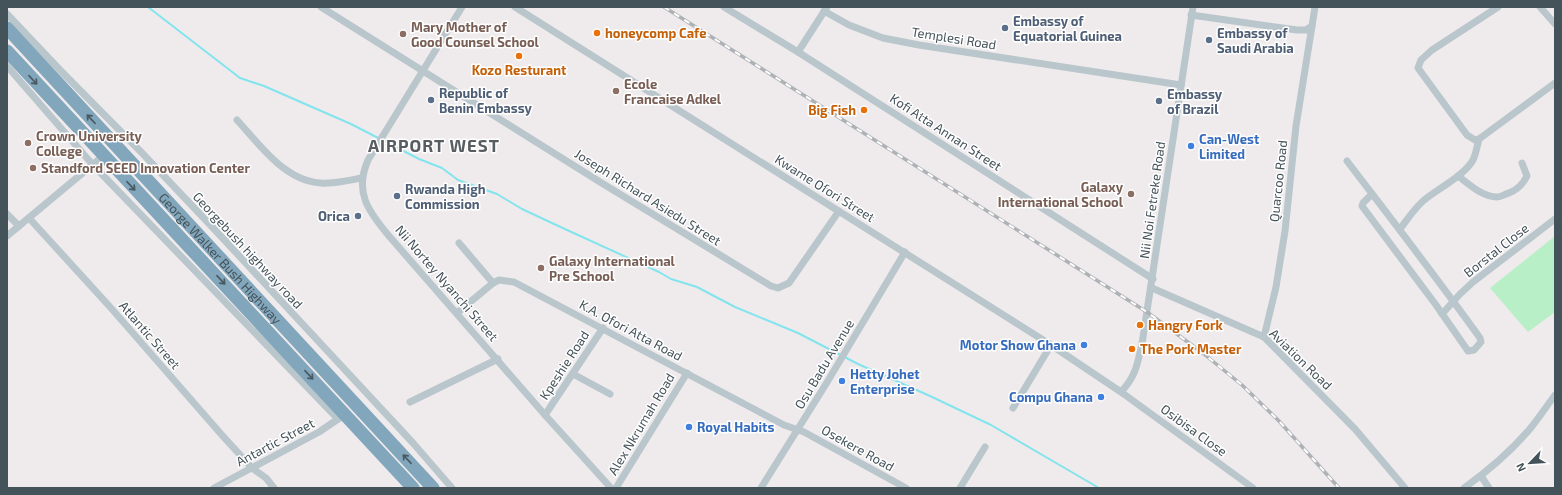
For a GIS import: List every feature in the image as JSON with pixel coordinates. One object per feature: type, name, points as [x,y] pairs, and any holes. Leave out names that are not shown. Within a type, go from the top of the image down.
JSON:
[{"type":"highway","name":"George Walker Bush Highway","points":[[7,28],[433,488]]},
{"type":"highway","name":"George Walker Bush Highway","points":[[7,52],[342,417],[413,488]]},
{"type":"street","name":"Joseph Richard Asiedu Street","points":[[321,7],[771,286],[778,288],[789,283],[839,211]]},
{"type":"street","points":[[422,71],[462,7]]},
{"type":"street","name":"Kwame Ofori Street","points":[[516,7],[905,252],[1051,345],[1121,392]]},
{"type":"street","name":"Kofi Atta Annan Street","points":[[724,7],[798,52],[1153,279]]},
{"type":"street","name":"Nii Noi Fetreke Road","points":[[1121,392],[1131,381],[1136,369],[1142,344],[1152,288],[1193,7]]},
{"type":"street","name":"Quarcoo Road","points":[[1264,338],[1276,287],[1285,231],[1296,126],[1315,7]]},
{"type":"street","points":[[1479,140],[1475,140],[1467,136],[1418,68],[1421,60],[1432,50],[1498,7]]},
{"type":"street","points":[[1540,7],[1555,24]]},
{"type":"street","points":[[798,52],[825,9]]},
{"type":"street","name":"Templesi Road","points":[[825,9],[849,25],[883,38],[1181,85]]},
{"type":"street","name":"Georgebush highway road","points":[[7,14],[216,231],[413,443],[452,488]]},
{"type":"street","points":[[1191,15],[1298,30],[1306,30],[1312,26]]},
{"type":"street","points":[[7,66],[93,164],[342,417]]},
{"type":"street","name":"Nii Nortey Nyanchi Street","points":[[422,71],[368,160],[362,178],[366,202],[377,222],[611,488]]},
{"type":"street","points":[[1400,230],[1415,209],[1424,200],[1458,176],[1472,161],[1479,140],[1555,83]]},
{"type":"street","points":[[237,120],[281,167],[295,176],[320,183],[362,178]]},
{"type":"street","points":[[7,236],[103,156]]},
{"type":"street","points":[[1347,161],[1400,230],[1480,338],[1481,342],[1479,346],[1474,350],[1468,351],[1362,206],[1372,194]]},
{"type":"street","points":[[1458,176],[1479,191],[1489,196],[1498,197],[1514,191],[1524,183],[1527,176],[1522,163]]},
{"type":"street","points":[[7,214],[19,226]]},
{"type":"street","name":"Atlantic Street","points":[[29,218],[221,434],[252,468],[266,478],[274,488]]},
{"type":"street","name":"Borstal Close","points":[[1442,314],[1473,282],[1555,219]]},
{"type":"street","points":[[458,313],[493,283],[459,243]]},
{"type":"street","name":"Osu Badu Avenue","points":[[761,488],[798,430],[905,252]]},
{"type":"street","name":"K.A. Ofori Atta Road","points":[[493,283],[499,280],[514,282],[784,425],[798,430]]},
{"type":"street","name":"Aviation Road","points":[[1152,288],[1264,338],[1355,429],[1405,488]]},
{"type":"street","name":"Kpeshie Road","points":[[546,415],[603,328]]},
{"type":"street","points":[[1013,408],[1051,345]]},
{"type":"street","points":[[410,402],[498,360]]},
{"type":"street","name":"Alex Nkrumah Road","points":[[616,488],[687,373]]},
{"type":"street","points":[[573,374],[610,394]]},
{"type":"street","name":"Osibisa Close","points":[[1121,392],[1253,488]]},
{"type":"street","points":[[1464,488],[1517,444],[1555,395]]},
{"type":"street","name":"Antartic Street","points":[[214,488],[318,432],[342,417]]},
{"type":"street","name":"Osekere Road","points":[[798,430],[906,488]]},
{"type":"street","points":[[960,488],[985,447]]},
{"type":"street","points":[[1480,476],[1489,488]]},
{"type":"green space","points":[[1555,236],[1555,312],[1528,332],[1490,288]]},
{"type":"waterway","points":[[148,7],[240,78],[264,86],[351,124],[419,159],[442,168],[458,180],[497,194],[522,209],[659,272],[671,279],[697,287],[735,307],[798,333],[858,364],[991,425],[1099,488]]},
{"type":"railway","points":[[664,7],[1147,312],[1204,354],[1242,385],[1279,421],[1339,488]]},
{"type":"place","name":"Embassy of Equatorial Guinea","points":[[1005,28]]},
{"type":"place","name":"honeycomp Cafe","points":[[597,33]]},
{"type":"place","name":"Mary Mother of Good Counsel School","points":[[403,34]]},
{"type":"place","name":"Embassy of Saudi Arabia","points":[[1209,40]]},
{"type":"place","name":"Kozo Resturant","points":[[519,56]]},
{"type":"place","name":"Ecole Francaise Adkel","points":[[616,91]]},
{"type":"place","name":"Republic of Benin Embassy","points":[[431,100]]},
{"type":"place","name":"Embassy of Brazil","points":[[1159,101]]},
{"type":"place","name":"Big Fish","points":[[864,110]]},
{"type":"place","name":"Crown University College","points":[[28,143]]},
{"type":"place","name":"Can-West Limited","points":[[1191,146]]},
{"type":"place","name":"Standford SEED Innovation Center","points":[[33,168]]},
{"type":"place","name":"Galaxy International School","points":[[1131,194]]},
{"type":"place","name":"Rwanda High Commission","points":[[397,196]]},
{"type":"place","name":"Orica","points":[[358,216]]},
{"type":"place","name":"Galaxy International Pre School","points":[[541,268]]},
{"type":"place","name":"Hangry Fork","points":[[1140,325]]},
{"type":"place","name":"Motor Show Ghana","points":[[1084,345]]},
{"type":"place","name":"The Pork Master","points":[[1132,349]]},
{"type":"place","name":"Hetty Johet Enterprise","points":[[842,381]]},
{"type":"place","name":"Compu Ghana","points":[[1101,397]]},
{"type":"place","name":"Royal Habits","points":[[689,427]]},
{"type":"district","name":"AIRPORT WEST","points":[[434,145]]}]
